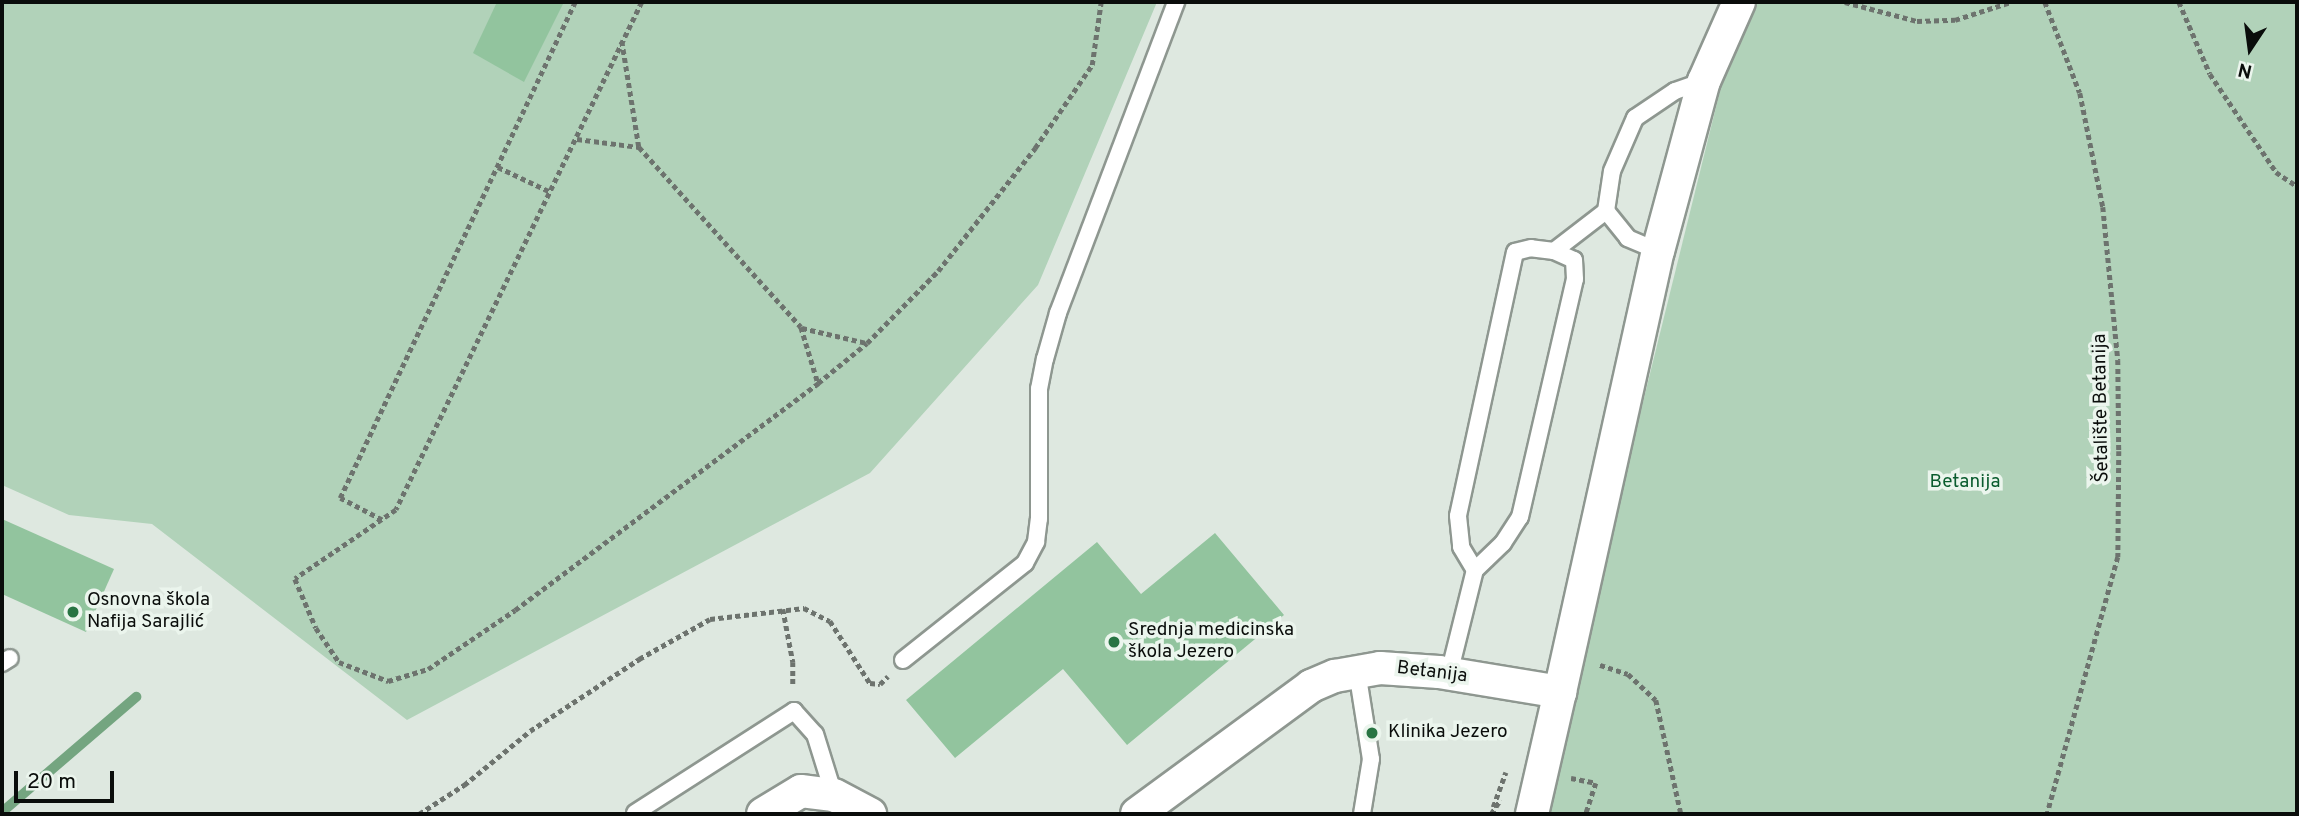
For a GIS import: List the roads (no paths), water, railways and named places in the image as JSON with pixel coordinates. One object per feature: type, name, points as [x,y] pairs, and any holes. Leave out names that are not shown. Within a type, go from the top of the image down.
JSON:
[{"type":"street","points":[[1532,814],[1658,251],[1704,81],[1739,2]]},
{"type":"street","name":"Betanija","points":[[1137,814],[1311,686],[1357,671],[1380,668],[1450,674],[1560,692]]},
{"type":"street","points":[[764,814],[801,791],[834,795],[870,814]]},
{"type":"lane","points":[[903,660],[1025,563],[1036,542],[1040,469],[1038,411],[1045,359],[1058,313],[1176,2]]},
{"type":"lane","points":[[1554,251],[1606,211],[1612,171],[1635,118],[1675,91],[1704,81]]},
{"type":"lane","points":[[1606,211],[1628,238],[1658,251]]},
{"type":"lane","points":[[1450,674],[1475,570],[1503,543],[1520,517],[1575,279],[1574,260],[1554,251],[1531,248],[1515,252],[1458,516],[1461,547],[1475,570]]},
{"type":"lane","points":[[1357,671],[1371,759],[1362,814]]},
{"type":"lane","points":[[635,813],[794,710],[815,734],[834,795]]},
{"type":"waterway","points":[[2,812],[136,697]]},
{"type":"place","name":"Osnovna škola Nafija Sarajlić","points":[[73,612]]},
{"type":"place","name":"Srednja medicinska škola Jezero","points":[[1114,642]]},
{"type":"place","name":"Klinika Jezero","points":[[1372,733]]}]
